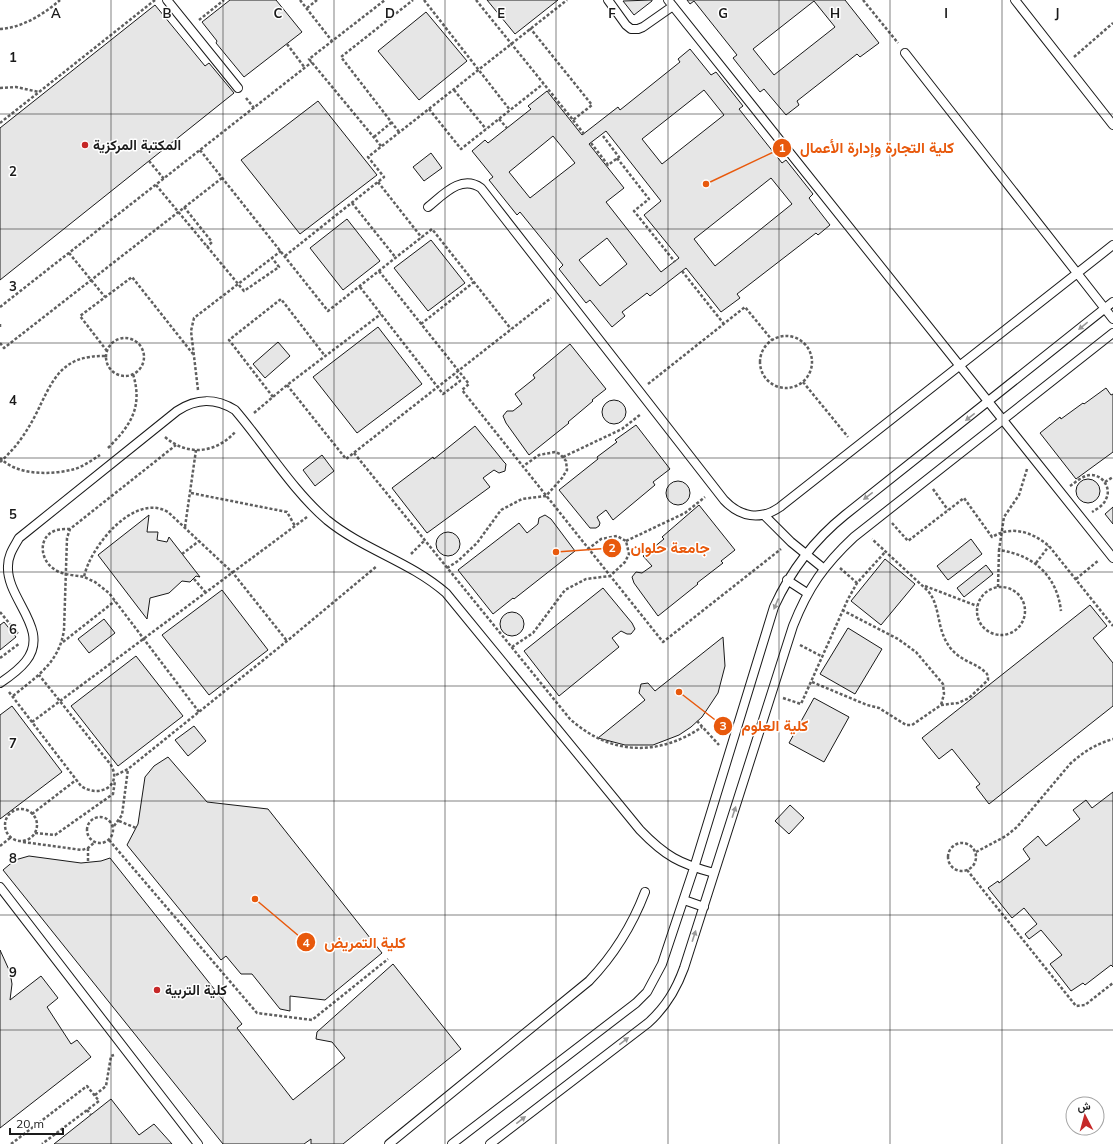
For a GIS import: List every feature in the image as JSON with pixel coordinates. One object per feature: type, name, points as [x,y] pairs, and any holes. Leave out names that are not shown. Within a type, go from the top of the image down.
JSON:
[{"type":"lane","points":[[167,0],[238,88]]},
{"type":"lane","points":[[608,0],[610,6],[626,25],[631,29],[638,30],[671,3],[1111,555]]},
{"type":"lane","points":[[1015,0],[1113,125]]},
{"type":"lane","points":[[906,53],[1113,319]]},
{"type":"lane","points":[[428,207],[459,184],[470,182],[481,188],[732,508],[741,514],[752,516],[764,515],[780,507],[1113,245]]},
{"type":"lane","points":[[452,1144],[636,1003],[656,978],[684,900],[770,621],[787,580],[805,554],[830,527],[1113,302]]},
{"type":"lane","points":[[490,1144],[660,1012],[670,999],[678,984],[704,907],[789,640],[807,593],[823,568],[863,530],[1004,421],[1113,333]]},
{"type":"lane","points":[[1,683],[26,661],[32,651],[34,640],[33,628],[9,581],[8,566],[11,551],[19,538],[187,404],[199,400],[212,400],[235,410],[301,492],[327,520],[359,542],[403,563],[430,579],[461,609],[640,830],[670,857],[694,868],[714,873]]},
{"type":"lane","points":[[764,515],[791,542],[823,568]]},
{"type":"lane","points":[[787,580],[807,593]]},
{"type":"lane","points":[[0,886],[198,1144]]},
{"type":"lane","points":[[389,1144],[589,981],[617,949],[635,918],[645,892]]},
{"type":"lane","points":[[684,900],[704,907]]},
{"type":"path","points":[[0,29],[12,28],[26,22],[38,16],[60,0]]},
{"type":"path","points":[[0,123],[155,0]]},
{"type":"path","points":[[189,28],[224,0]]},
{"type":"path","points":[[300,0],[332,41]]},
{"type":"path","points":[[307,8],[317,0]]},
{"type":"path","points":[[381,146],[309,59],[385,0]]},
{"type":"path","points":[[399,132],[341,57],[413,0]]},
{"type":"path","points":[[424,0],[510,110]]},
{"type":"path","points":[[476,0],[584,134]]},
{"type":"path","points":[[285,256],[384,177],[368,157],[567,0]]},
{"type":"path","points":[[863,0],[906,53]]},
{"type":"path","points":[[1066,65],[1113,23]]},
{"type":"path","points":[[530,28],[592,105],[572,120]]},
{"type":"path","points":[[287,44],[305,68]]},
{"type":"path","points":[[0,307],[312,62]]},
{"type":"path","points":[[429,109],[461,149],[543,84]]},
{"type":"path","points":[[0,88],[16,87],[39,92]]},
{"type":"path","points":[[454,90],[486,129]]},
{"type":"path","points":[[499,119],[507,128]]},
{"type":"path","points":[[374,137],[392,122]]},
{"type":"path","points":[[603,136],[619,157],[617,158],[649,199],[634,211],[675,262]]},
{"type":"path","points":[[591,143],[608,165],[617,158]]},
{"type":"path","points":[[200,150],[328,311],[432,229],[511,329]]},
{"type":"path","points":[[149,161],[164,179]]},
{"type":"path","points":[[0,343],[4,348],[222,178]]},
{"type":"path","points":[[378,182],[422,238]]},
{"type":"path","points":[[156,185],[244,291],[279,267],[272,258]]},
{"type":"path","points":[[352,203],[396,258]]},
{"type":"path","points":[[184,207],[212,242],[207,246]]},
{"type":"path","points":[[199,400],[191,331],[194,318],[280,251]]},
{"type":"path","points":[[69,253],[105,297]]},
{"type":"path","points":[[379,271],[470,384],[462,390],[663,642],[791,542]]},
{"type":"path","points":[[682,271],[724,324]]},
{"type":"path","points":[[107,351],[80,316],[132,277],[193,354]]},
{"type":"path","points":[[421,324],[474,282]]},
{"type":"path","points":[[360,286],[380,314],[443,394],[460,381],[455,374]]},
{"type":"path","points":[[287,385],[346,459],[561,290]]},
{"type":"path","points":[[273,397],[229,340],[281,300],[325,356]]},
{"type":"path","points":[[639,391],[745,307],[772,340]]},
{"type":"path","points":[[157,427],[164,436],[176,445],[196,450],[213,448],[222,444],[244,421],[287,385],[380,314]]},
{"type":"path","points":[[783,336],[792,336],[806,344],[810,351],[812,368],[803,382],[792,387],[780,388],[772,385],[761,372],[760,356],[763,348],[772,340],[783,336]]},
{"type":"path","points":[[130,339],[141,347],[144,360],[141,367],[133,374],[123,376],[117,375],[107,364],[107,351],[116,341],[130,339]]},
{"type":"path","points":[[102,453],[76,468],[55,472],[19,470],[1,460],[14,447],[30,426],[50,383],[57,374],[65,367],[84,358],[106,356]]},
{"type":"path","points":[[106,450],[128,426],[134,414],[137,398],[133,374]]},
{"type":"path","points":[[803,382],[856,447]]},
{"type":"path","points":[[563,457],[622,429],[643,412],[650,404]]},
{"type":"path","points":[[176,445],[70,529],[56,530],[47,536],[43,546],[47,562],[55,570],[66,574],[84,577],[103,587],[199,712]]},
{"type":"path","points":[[185,528],[196,450]]},
{"type":"path","points":[[447,568],[458,561],[477,543],[501,510],[522,499],[546,496],[565,474],[567,465],[563,457],[555,452],[544,452],[522,466]]},
{"type":"path","points":[[354,453],[570,719],[582,730],[607,743],[634,748],[662,746],[684,738],[702,727]]},
{"type":"path","points":[[998,587],[999,550],[1004,517],[1019,495],[1022,480],[1033,458]]},
{"type":"path","points":[[1061,493],[1084,477],[1097,476],[1104,482],[1108,490],[1106,501],[1082,520]]},
{"type":"path","points":[[1104,482],[1113,477]]},
{"type":"path","points":[[927,481],[948,510]]},
{"type":"path","points":[[626,541],[685,513],[700,501],[714,486]]},
{"type":"path","points":[[191,493],[287,512],[295,526]]},
{"type":"path","points":[[883,514],[908,541],[964,498],[992,537],[1002,532],[1028,532],[1049,546],[1113,626]]},
{"type":"path","points":[[84,577],[92,554],[105,536],[117,524],[131,515],[148,508],[156,507],[168,512],[233,573],[287,641]]},
{"type":"path","points":[[32,722],[303,520]]},
{"type":"path","points":[[13,696],[51,663],[62,642],[70,529]]},
{"type":"path","points":[[812,682],[867,706],[879,708],[906,725],[916,724],[941,705],[958,703],[969,698],[988,680],[988,675],[960,658],[946,643],[938,624],[934,601],[923,585],[863,530]]},
{"type":"path","points":[[512,648],[533,633],[565,590],[586,579],[610,576],[628,558],[629,549],[626,541],[618,536],[607,536],[588,549]]},
{"type":"path","points":[[403,563],[425,540]]},
{"type":"path","points":[[182,554],[199,541]]},
{"type":"path","points":[[1036,563],[1049,546]]},
{"type":"path","points":[[999,550],[1022,555],[1036,563],[1050,577],[1055,588],[1061,611]]},
{"type":"path","points":[[772,694],[801,704],[812,682],[842,610],[856,583],[886,551]]},
{"type":"path","points":[[1076,579],[1111,555]]},
{"type":"path","points":[[830,560],[856,583]]},
{"type":"path","points":[[116,776],[128,769],[368,574]]},
{"type":"path","points":[[194,579],[206,593]]},
{"type":"path","points":[[923,585],[976,606]]},
{"type":"path","points":[[998,587],[1010,588],[1020,596],[1023,601],[1025,613],[1024,619],[1017,629],[1006,635],[1000,636],[988,632],[979,623],[976,606],[984,592],[998,587]]},
{"type":"path","points":[[62,642],[115,601]]},
{"type":"path","points":[[842,610],[898,639],[916,652],[943,684],[944,694],[941,705]]},
{"type":"path","points":[[0,614],[24,640],[0,658]]},
{"type":"path","points":[[789,640],[823,656]]},
{"type":"path","points":[[35,832],[55,835],[113,794],[116,776],[111,765],[39,675]]},
{"type":"path","points":[[1,683],[13,696],[76,780],[86,790],[92,791],[104,789],[115,780]]},
{"type":"path","points":[[698,722],[729,755]]},
{"type":"path","points":[[976,852],[1006,836],[1018,827],[1070,764],[1079,756],[1088,750],[1113,739]]},
{"type":"path","points":[[114,826],[105,817],[100,816],[89,822],[87,834],[95,842],[101,843],[109,840],[114,832],[114,826],[119,821],[123,811],[128,769]]},
{"type":"path","points":[[32,814],[76,780]]},
{"type":"path","points":[[20,842],[32,837],[35,832],[36,823],[32,814],[21,809],[9,814],[4,825],[10,838],[20,842],[82,850],[88,848],[95,842]]},
{"type":"path","points":[[119,821],[136,828]]},
{"type":"path","points":[[0,846],[10,838]]},
{"type":"path","points":[[109,840],[256,1013],[312,1020],[388,959]]},
{"type":"path","points":[[960,843],[967,843],[976,852],[975,864],[968,870],[958,871],[953,868],[948,856],[950,850],[960,843]]},
{"type":"path","points":[[88,848],[88,863]]},
{"type":"path","points":[[968,870],[1076,1006],[1085,1005],[1113,983]]},
{"type":"path","points":[[95,1095],[106,1086],[111,1056]]},
{"type":"path","points":[[10,1144],[87,1086],[99,1101],[42,1144]]},
{"type":"path","points":[[87,1110],[91,1115]]},
{"type":"building","points":[[230,0],[276,0],[302,32],[244,77],[216,43],[217,41],[202,22]]},
{"type":"building","points":[[487,0],[558,0],[515,34]]},
{"type":"building","points":[[652,0],[634,15],[623,1]]},
{"type":"building","points":[[687,0],[845,0],[879,43],[860,57],[857,54],[797,101],[799,105],[786,115],[764,89],[760,92],[733,58],[737,55],[694,1],[690,4]],"holes":[[[814,1],[835,27],[774,75],[753,49]]]},
{"type":"building","name":"المكتبة المركزية","points":[[155,5],[205,66],[209,63],[234,93],[0,280],[0,128]]},
{"type":"building","points":[[426,12],[467,61],[419,100],[378,51]]},
{"type":"building","points":[[690,49],[711,75],[716,72],[743,106],[739,109],[782,163],[786,160],[813,194],[809,198],[830,225],[818,235],[816,233],[737,294],[740,298],[721,312],[686,268],[650,296],[647,293],[622,312],[625,316],[612,327],[590,300],[586,303],[559,269],[563,265],[520,212],[517,215],[489,180],[493,177],[472,151],[485,140],[488,143],[531,109],[528,106],[547,91],[582,135],[618,107],[620,110],[680,62],[678,59]],"holes":[[[704,90],[724,115],[662,164],[642,139]],[[606,131],[661,201],[644,215],[679,258],[661,272],[606,202],[624,188],[589,144]],[[553,136],[575,163],[530,198],[509,172]],[[771,178],[792,204],[715,266],[694,239]],[[607,238],[627,264],[600,286],[579,260]]]},
{"type":"building","points":[[318,101],[377,175],[300,234],[241,160]]},
{"type":"building","points":[[431,153],[442,168],[424,181],[413,167]]},
{"type":"building","points":[[347,219],[380,261],[343,290],[310,248]]},
{"type":"building","points":[[431,240],[465,283],[428,311],[394,268]]},
{"type":"building","points":[[378,327],[422,384],[357,433],[313,377]]},
{"type":"building","points":[[278,342],[290,356],[265,378],[253,364]]},
{"type":"building","points":[[570,344],[606,389],[568,422],[569,423],[529,455],[506,423],[503,416],[507,411],[513,411],[522,404],[515,394],[535,378],[533,375]]},
{"type":"building","points":[[1106,388],[1111,395],[1113,394],[1113,452],[1076,479],[1040,433],[1060,417],[1061,419]]},
{"type":"building","points":[[614,400],[623,403],[626,412],[623,421],[614,424],[605,421],[602,412],[605,403]]},
{"type":"building","points":[[636,425],[670,469],[653,482],[655,485],[613,520],[606,510],[597,517],[600,523],[599,526],[596,528],[590,528],[559,490],[598,459],[597,457],[617,442],[615,440]]},
{"type":"building","points":[[475,426],[506,464],[505,471],[499,473],[494,470],[483,478],[490,487],[427,533],[392,488],[433,457],[434,459]]},
{"type":"building","points":[[322,455],[334,471],[315,486],[303,470]]},
{"type":"building","points":[[1088,479],[1093,480],[1099,486],[1099,496],[1093,502],[1088,503],[1083,502],[1077,496],[1076,491],[1077,486],[1083,480]]},
{"type":"building","points":[[678,481],[687,484],[690,493],[687,502],[678,505],[669,502],[666,493],[669,484]]},
{"type":"building","points":[[699,505],[735,550],[721,561],[723,563],[658,616],[634,583],[632,577],[636,572],[642,573],[652,566],[643,556],[664,539],[662,537]]},
{"type":"building","points":[[1113,507],[1113,524],[1105,514]]},
{"type":"building","points":[[149,515],[147,532],[158,532],[157,540],[167,542],[169,537],[200,577],[196,576],[190,582],[182,581],[169,593],[150,598],[147,619],[98,555]]},
{"type":"building","points":[[545,515],[551,519],[575,551],[493,614],[458,570],[519,523],[527,533],[538,524],[539,518]]},
{"type":"building","points":[[448,532],[457,535],[460,544],[457,553],[448,556],[439,553],[436,544],[439,535]]},
{"type":"building","points":[[971,539],[982,554],[948,580],[937,566]]},
{"type":"building","points":[[885,559],[915,584],[881,625],[851,601]]},
{"type":"building","points":[[986,565],[993,574],[964,597],[957,588]]},
{"type":"building","points":[[603,588],[632,623],[635,629],[631,634],[621,631],[612,638],[619,647],[559,696],[524,651]]},
{"type":"building","points":[[222,590],[268,650],[209,695],[162,635]]},
{"type":"building","points":[[1090,605],[1107,626],[1093,638],[1113,663],[1113,706],[989,804],[976,787],[980,784],[952,749],[939,759],[922,738]]},
{"type":"building","points":[[512,612],[521,615],[524,624],[521,633],[512,636],[503,633],[500,624],[503,615]]},
{"type":"building","points":[[104,619],[115,633],[89,653],[78,639]]},
{"type":"building","points":[[4,622],[16,637],[0,650],[0,625]]},
{"type":"building","points":[[848,628],[882,649],[855,694],[820,674]]},
{"type":"building","points":[[723,637],[725,666],[718,693],[702,717],[691,727],[679,735],[653,745],[625,745],[598,738],[645,700],[639,693],[641,684],[648,683],[655,691]]},
{"type":"building","points":[[136,656],[183,716],[118,766],[71,706]]},
{"type":"building","points":[[814,698],[849,717],[824,762],[789,743]]},
{"type":"building","points":[[12,706],[62,772],[0,819],[0,715]]},
{"type":"building","points":[[194,726],[206,741],[188,756],[175,740]]},
{"type":"building","points":[[168,757],[207,802],[268,809],[382,953],[325,1000],[290,996],[290,1011],[280,1009],[252,974],[241,974],[226,956],[221,960],[127,845],[138,824],[145,777],[154,766]]},
{"type":"building","points":[[1113,792],[1113,967],[1111,965],[1085,985],[1083,983],[1071,991],[1050,964],[1062,955],[1041,930],[1029,939],[1025,934],[1037,924],[1024,908],[1012,918],[988,888],[998,881],[999,883],[1030,859],[1023,849],[1038,836],[1046,846],[1080,819],[1073,810],[1086,800],[1092,808]]},
{"type":"building","points":[[790,805],[804,818],[789,834],[775,821]]},
{"type":"building","name":"كلية التربية","points":[[29,856],[81,863],[101,861],[110,858],[242,1024],[237,1028],[293,1100],[345,1058],[332,1042],[316,1039],[317,1032],[393,964],[461,1049],[343,1144],[311,1144],[311,1139],[304,1144],[223,1144],[3,870],[15,860]]},
{"type":"building","points":[[0,950],[10,972],[12,984],[10,1000],[41,976],[58,998],[47,1007],[71,1044],[77,1040],[91,1057],[0,1128]]},
{"type":"building","points":[[111,1099],[139,1135],[154,1124],[172,1144],[54,1144]]},
{"type":"place","name":"المكتبة المركزية","points":[[85,145]]},
{"type":"place","name":"كلية التجارة وإدارة الأعمال","points":[[706,184]]},
{"type":"place","name":"جامعة حلوان","points":[[556,552]]},
{"type":"place","name":"كلية العلوم","points":[[679,692]]},
{"type":"place","name":"كلية التمريض","points":[[255,899]]},
{"type":"place","name":"كلية التربية","points":[[157,990]]}]
